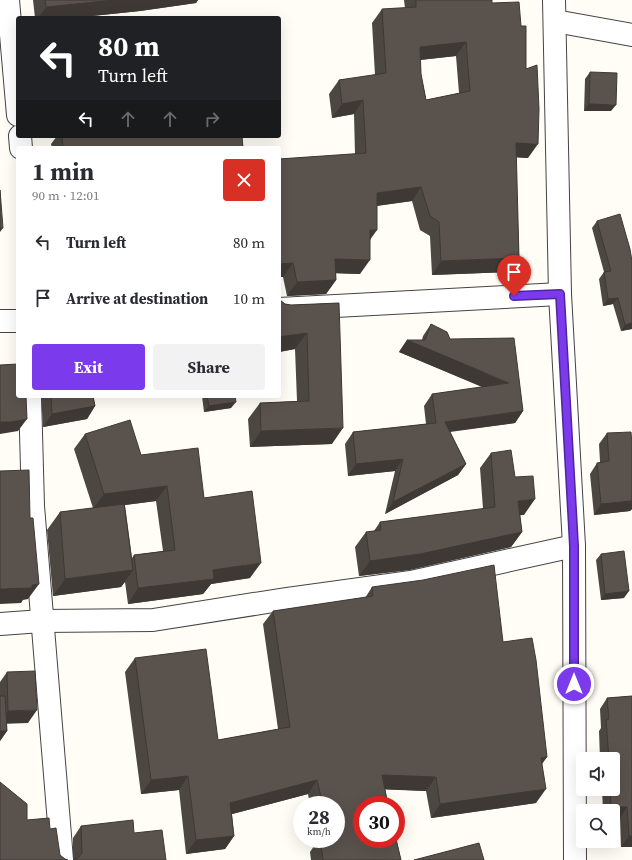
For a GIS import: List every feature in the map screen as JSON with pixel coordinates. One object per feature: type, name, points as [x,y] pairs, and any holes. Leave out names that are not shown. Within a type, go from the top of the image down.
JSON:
[{"type":"street","points":[[8,0],[16,91]]},
{"type":"street","points":[[575,860],[574,546],[560,294],[554,10],[632,35]]},
{"type":"street","points":[[281,309],[560,294]]},
{"type":"street","points":[[0,321],[16,320]]},
{"type":"street","points":[[30,398],[33,506],[62,860]]},
{"type":"street","points":[[0,624],[42,621],[153,620],[286,599],[411,582],[574,546]]},
{"type":"building","points":[[45,0],[115,0],[46,7]]},
{"type":"building","points":[[416,0],[492,0],[492,3],[519,2],[521,26],[526,26],[526,69],[537,65],[539,109],[538,144],[516,143],[519,258],[441,261],[439,222],[430,216],[421,187],[377,193],[377,230],[370,230],[370,260],[335,259],[336,280],[297,282],[293,263],[281,264],[281,159],[366,153],[363,100],[342,104],[339,80],[386,73],[382,9],[416,7]],"holes":[[[466,42],[470,91],[426,100],[421,74],[420,47]]]},
{"type":"building","points":[[590,72],[617,73],[616,105],[589,104]]},
{"type":"building","points":[[62,138],[242,138],[243,146],[63,146]]},
{"type":"building","points":[[0,190],[3,228],[0,228]]},
{"type":"building","points":[[620,214],[632,261],[632,323],[625,325],[618,298],[608,299],[604,272],[611,271],[597,221]]},
{"type":"building","points":[[281,301],[285,304],[291,305],[339,303],[343,428],[261,431],[260,403],[309,401],[307,333],[281,337]]},
{"type":"building","points":[[431,324],[447,332],[450,339],[514,338],[523,411],[445,422],[466,464],[393,502],[403,459],[356,464],[353,432],[436,423],[432,394],[509,383],[407,340],[425,340]]},
{"type":"building","points":[[16,364],[16,398],[26,398],[27,419],[11,422],[0,422],[0,365]]},
{"type":"building","points":[[51,398],[93,398],[95,406],[52,414]]},
{"type":"building","points":[[207,398],[235,398],[236,402],[209,406]]},
{"type":"building","points":[[130,420],[141,455],[198,448],[204,498],[252,491],[261,563],[213,570],[214,579],[138,588],[134,555],[175,550],[167,486],[104,494],[85,434]]},
{"type":"building","points":[[631,432],[632,501],[601,504],[597,463],[609,461],[607,433]]},
{"type":"building","points":[[511,450],[515,477],[533,476],[535,499],[518,501],[522,532],[420,554],[370,561],[366,532],[381,530],[380,522],[495,507],[491,453]]},
{"type":"building","points":[[29,470],[30,518],[33,518],[39,584],[32,585],[32,588],[0,589],[0,471]]},
{"type":"building","points":[[124,504],[133,570],[65,579],[60,512]]},
{"type":"building","points":[[624,551],[629,591],[605,594],[601,554]]},
{"type":"building","points":[[494,565],[503,642],[532,638],[536,660],[547,757],[541,758],[546,789],[440,804],[436,777],[382,775],[386,796],[353,796],[353,848],[398,848],[401,860],[323,860],[321,848],[345,848],[345,796],[321,796],[317,780],[230,803],[234,836],[196,840],[188,776],[151,780],[135,658],[206,649],[218,740],[290,727],[273,611],[373,596],[372,587],[423,580]]},
{"type":"building","points":[[35,671],[37,710],[8,711],[7,672]]},
{"type":"building","points":[[0,696],[5,696],[7,731],[0,731]]},
{"type":"building","points":[[632,696],[632,836],[629,836],[627,807],[620,807],[620,804],[611,804],[610,796],[620,796],[620,752],[608,752],[606,720],[609,719],[607,698]]},
{"type":"building","points":[[0,782],[27,804],[27,820],[49,818],[50,829],[56,828],[60,855],[68,860],[0,860]]},
{"type":"building","points":[[133,820],[134,833],[162,830],[166,860],[73,860],[78,858],[82,853],[81,826]]},
{"type":"building","points":[[479,843],[484,860],[414,860]]},
{"type":"route","points":[[514,296],[560,294],[574,546],[574,684]]}]
